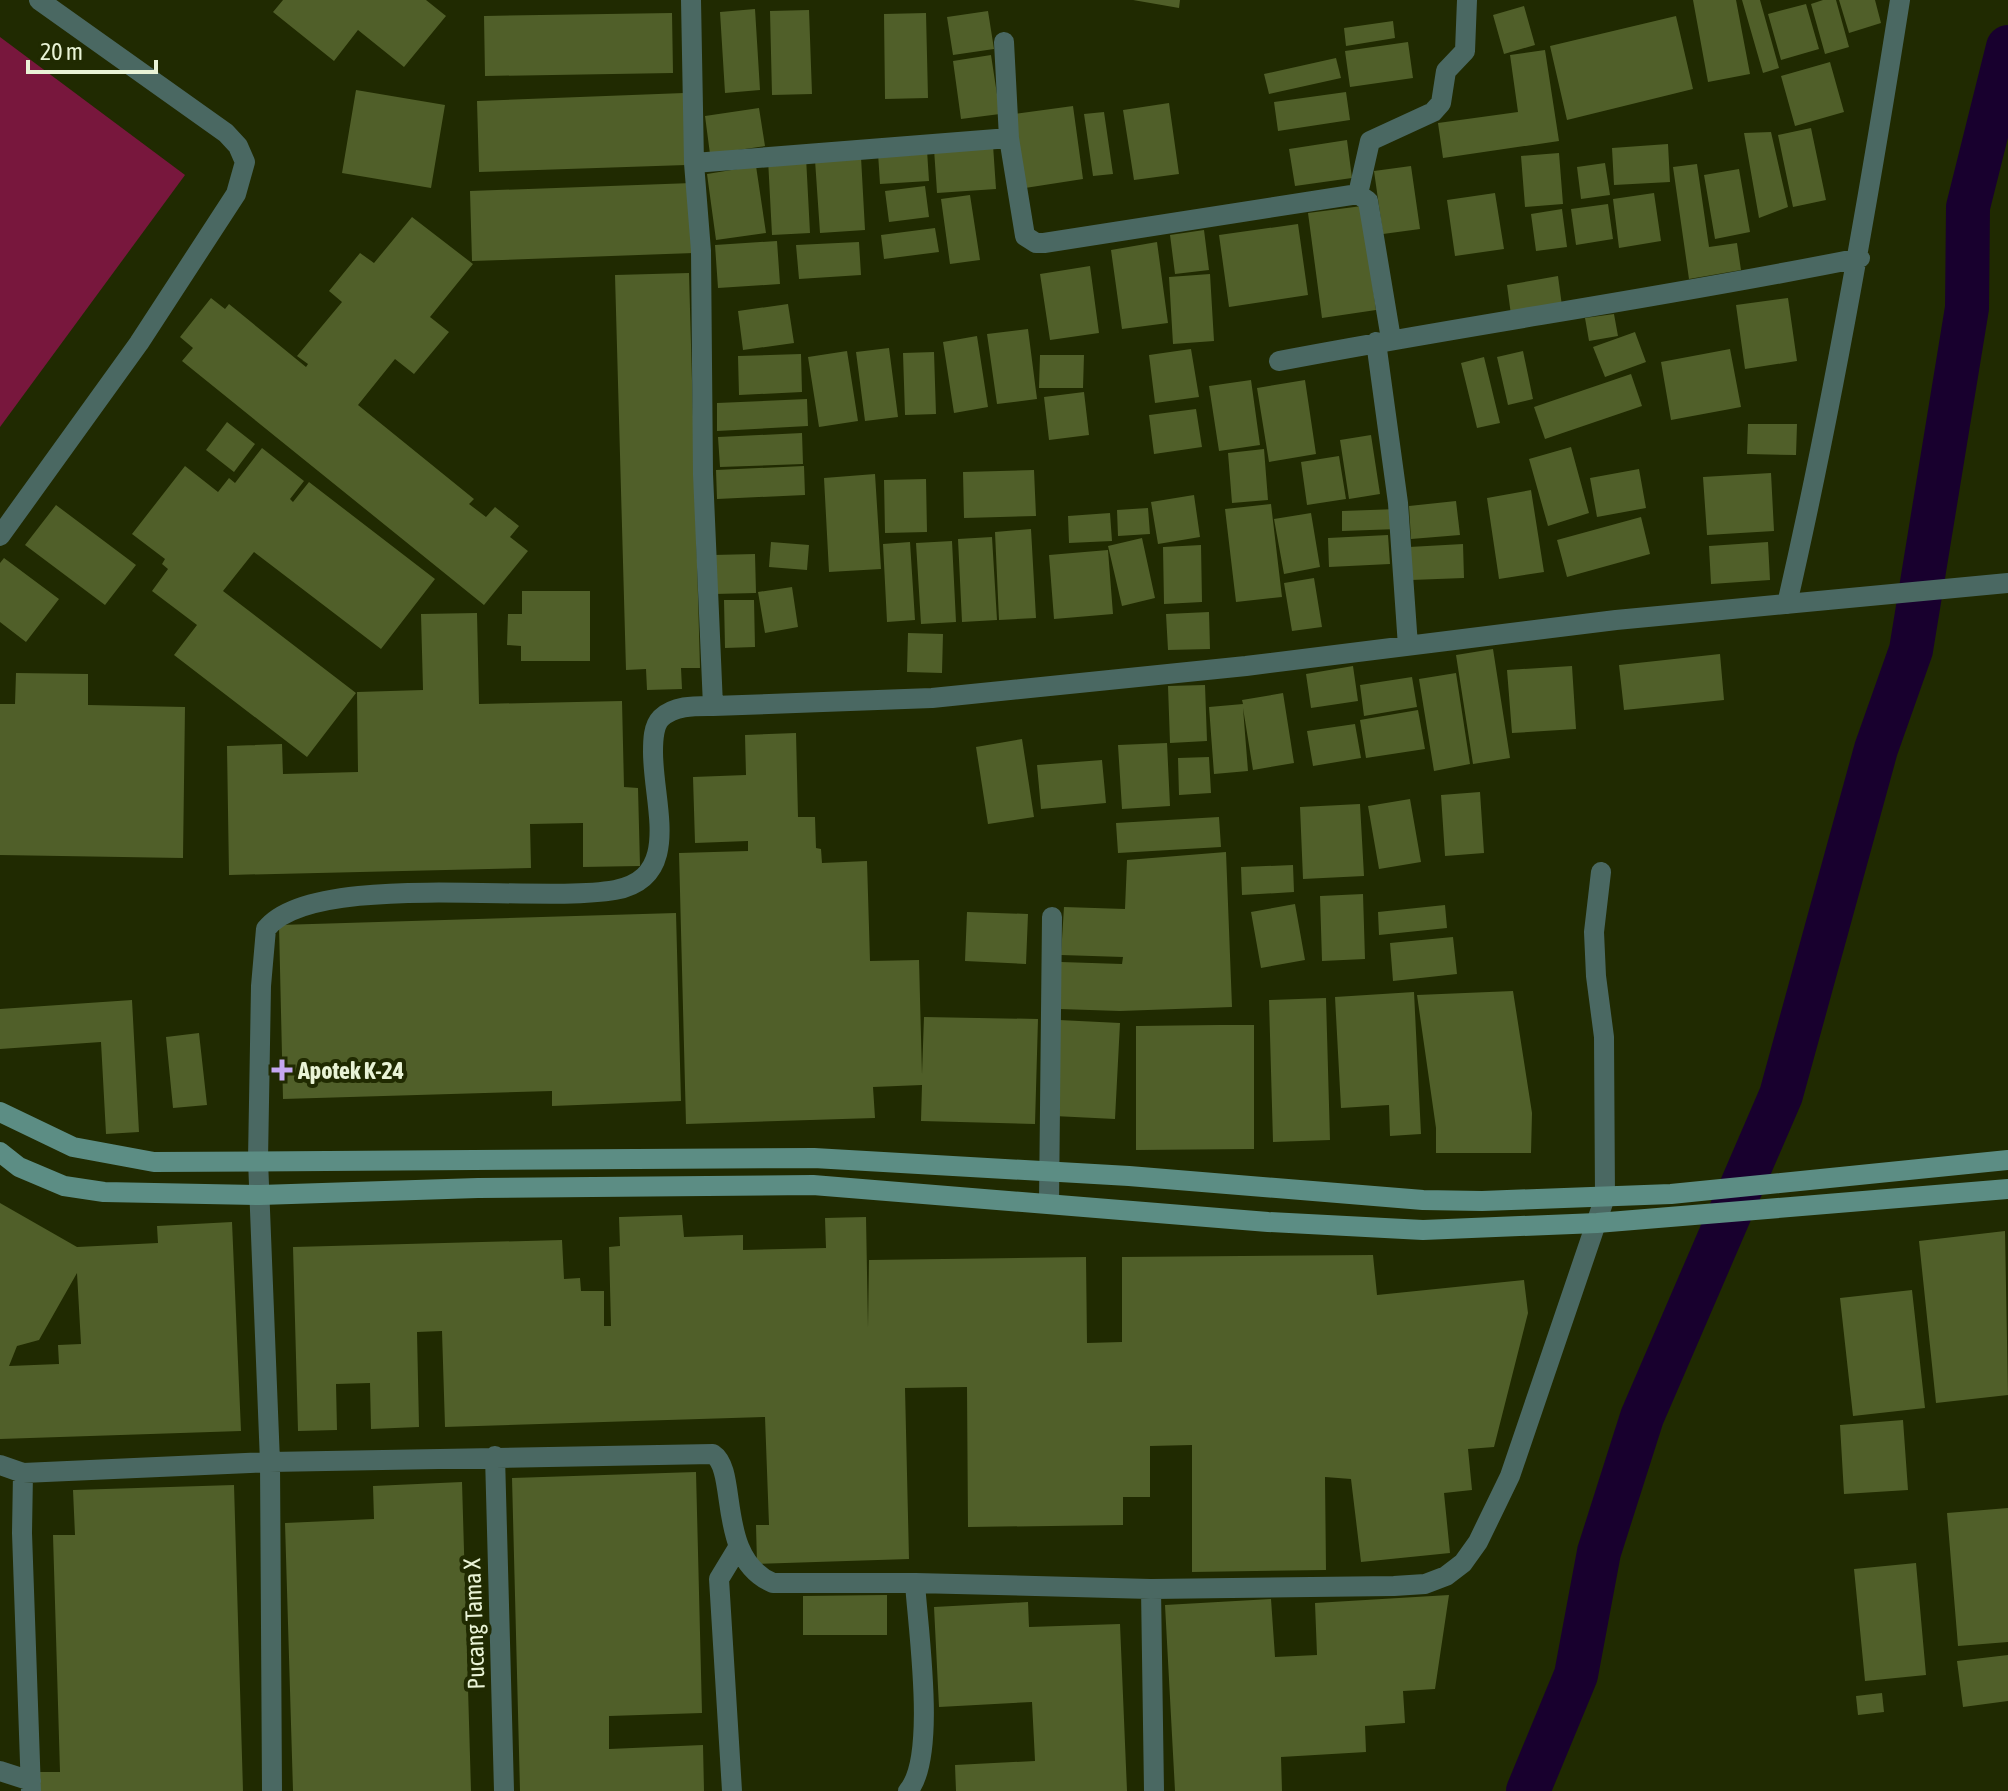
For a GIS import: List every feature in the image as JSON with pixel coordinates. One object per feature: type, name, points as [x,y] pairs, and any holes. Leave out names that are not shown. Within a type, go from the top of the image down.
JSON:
[{"type":"main road","points":[[0,1112],[73,1147],[154,1162],[814,1158],[1049,1171],[1423,1200],[1671,1194],[2008,1160]]},
{"type":"main road","points":[[0,1152],[19,1167],[64,1186],[104,1192],[260,1195],[813,1185],[1268,1222],[1423,1230],[1597,1223],[2008,1189]]},
{"type":"street","points":[[0,536],[139,343],[236,194],[245,162],[238,146],[226,133],[39,0]]},
{"type":"street","points":[[691,0],[713,706]]},
{"type":"street","points":[[1358,194],[1370,141],[1387,130],[1425,117],[1441,103],[1446,71],[1465,51],[1467,0]]},
{"type":"street","points":[[1787,604],[1827,429],[1860,258],[1900,0]]},
{"type":"street","points":[[1004,42],[1009,138],[1025,236],[1036,243],[1358,194],[1368,201],[1384,341],[1408,646]]},
{"type":"street","points":[[694,163],[1009,138]]},
{"type":"street","points":[[1279,361],[1702,290],[1860,258]]},
{"type":"street","points":[[272,1791],[270,1462],[258,1160],[261,986],[266,929],[273,920],[294,907],[349,895],[580,892],[633,885],[649,875],[657,863],[660,847],[653,783],[655,729],[660,719],[686,706],[932,698],[1787,604],[2008,583]]},
{"type":"street","points":[[0,1465],[23,1473],[270,1462],[713,1454],[722,1462],[727,1507],[739,1546],[756,1573],[773,1583],[1151,1589],[1425,1584],[1446,1576],[1463,1563],[1478,1542],[1510,1476],[1605,1197],[1604,1037],[1594,932],[1601,872]]},
{"type":"street","points":[[1049,1203],[1052,917]]},
{"type":"street","points":[[700,1158],[702,1186]]},
{"type":"street","points":[[1930,1169],[1932,1196]]},
{"type":"street","name":"Pucang Tama X","points":[[495,1456],[504,1791]]},
{"type":"street","points":[[0,1771],[31,1786],[23,1473]]},
{"type":"street","points":[[732,1791],[719,1579],[739,1546]]},
{"type":"street","points":[[908,1791],[920,1774],[924,1735],[915,1583]]},
{"type":"street","points":[[1151,1589],[1154,1791]]},
{"type":"shaded area","points":[[0,37],[185,175],[0,427]]},
{"type":"building","points":[[283,0],[426,0],[446,16],[404,67],[358,30],[334,61],[273,12]]},
{"type":"building","points":[[1133,0],[1180,0],[1179,8]]},
{"type":"building","points":[[1693,0],[1736,0],[1750,74],[1708,82]]},
{"type":"building","points":[[1742,0],[1760,0],[1779,68],[1763,73]]},
{"type":"building","points":[[1836,0],[1849,47],[1825,54],[1811,4]]},
{"type":"building","points":[[1839,0],[1875,0],[1881,23],[1849,33]]},
{"type":"building","points":[[1806,4],[1819,49],[1781,60],[1768,14]]},
{"type":"building","points":[[1524,6],[1535,45],[1504,54],[1493,15]]},
{"type":"building","points":[[755,9],[760,90],[725,93],[720,12]]},
{"type":"building","points":[[809,10],[812,94],[772,95],[770,11]]},
{"type":"building","points":[[988,11],[994,49],[953,55],[947,17]]},
{"type":"building","points":[[672,13],[673,73],[485,76],[484,16]]},
{"type":"building","points":[[926,13],[928,98],[885,99],[884,14]]},
{"type":"building","points":[[1676,16],[1693,89],[1567,120],[1550,46]]},
{"type":"building","points":[[1393,21],[1395,38],[1346,46],[1344,28]]},
{"type":"building","points":[[1408,42],[1413,78],[1350,87],[1345,51]]},
{"type":"building","points":[[1545,50],[1559,141],[1443,158],[1438,123],[1518,112],[1510,55]]},
{"type":"building","points":[[991,55],[1000,114],[961,119],[953,61]]},
{"type":"building","points":[[1336,58],[1341,78],[1269,94],[1264,74]]},
{"type":"building","points":[[1830,62],[1844,112],[1795,126],[1781,76]]},
{"type":"building","points":[[356,90],[445,105],[431,188],[342,173]]},
{"type":"building","points":[[1346,92],[1350,120],[1278,131],[1274,102]]},
{"type":"building","points":[[684,93],[686,165],[479,172],[477,101]]},
{"type":"building","points":[[1169,103],[1179,174],[1134,180],[1123,110]]},
{"type":"building","points":[[1073,106],[1083,179],[1025,188],[1015,114]]},
{"type":"building","points":[[759,108],[765,146],[710,154],[705,116]]},
{"type":"building","points":[[1104,112],[1113,174],[1093,176],[1084,114]]},
{"type":"building","points":[[1811,128],[1826,200],[1793,207],[1778,135]]},
{"type":"building","points":[[1771,132],[1788,207],[1759,218],[1744,133]]},
{"type":"building","points":[[1347,140],[1352,178],[1295,186],[1289,149]]},
{"type":"building","points":[[1668,144],[1670,182],[1614,185],[1612,148]]},
{"type":"building","points":[[993,145],[996,189],[937,193],[934,149]]},
{"type":"building","points":[[927,150],[929,181],[880,184],[878,153]]},
{"type":"building","points":[[1559,153],[1563,204],[1525,207],[1521,156]]},
{"type":"building","points":[[806,157],[810,233],[772,235],[768,159]]},
{"type":"building","points":[[861,157],[865,230],[820,233],[815,160]]},
{"type":"building","points":[[1605,163],[1610,195],[1581,199],[1577,167]]},
{"type":"building","points":[[1697,164],[1709,247],[1737,243],[1741,270],[1689,279],[1673,167]]},
{"type":"building","points":[[756,166],[766,233],[716,240],[707,174]]},
{"type":"building","points":[[1411,166],[1420,229],[1383,234],[1374,171]]},
{"type":"building","points":[[1739,169],[1750,232],[1715,239],[1704,175]]},
{"type":"building","points":[[692,183],[694,253],[472,261],[470,191]]},
{"type":"building","points":[[925,186],[929,217],[889,222],[885,191]]},
{"type":"building","points":[[1495,193],[1504,249],[1455,256],[1447,200]]},
{"type":"building","points":[[1654,193],[1661,241],[1619,248],[1613,199]]},
{"type":"building","points":[[970,195],[980,260],[950,264],[941,199]]},
{"type":"building","points":[[1608,204],[1613,239],[1576,245],[1571,209]]},
{"type":"building","points":[[1362,206],[1376,310],[1322,318],[1308,213]]},
{"type":"building","points":[[1562,209],[1567,247],[1536,251],[1531,214]]},
{"type":"building","points":[[412,217],[473,264],[430,317],[449,332],[414,374],[395,359],[358,405],[474,499],[469,504],[486,517],[495,507],[519,526],[510,537],[528,551],[484,605],[182,361],[193,348],[180,337],[211,298],[225,309],[229,304],[306,367],[308,364],[297,356],[342,302],[329,291],[360,253],[374,263]]},
{"type":"building","points":[[1298,224],[1308,295],[1229,307],[1219,235]]},
{"type":"building","points":[[935,228],[939,252],[884,259],[881,235]]},
{"type":"building","points":[[1204,230],[1209,270],[1175,274],[1170,235]]},
{"type":"building","points":[[777,241],[780,284],[718,288],[715,245]]},
{"type":"building","points":[[859,242],[861,275],[799,279],[796,245]]},
{"type":"building","points":[[1157,242],[1168,323],[1122,329],[1111,250]]},
{"type":"building","points":[[1090,266],[1099,333],[1050,340],[1040,274]]},
{"type":"building","points":[[689,273],[700,668],[681,668],[682,689],[647,690],[646,669],[626,670],[615,275]]},
{"type":"building","points":[[1210,274],[1214,341],[1173,344],[1169,277]]},
{"type":"building","points":[[1558,276],[1562,306],[1511,315],[1507,285]]},
{"type":"building","points":[[1788,298],[1797,361],[1745,369],[1736,305]]},
{"type":"building","points":[[788,304],[794,343],[743,350],[738,311]]},
{"type":"building","points":[[1614,314],[1618,336],[1589,341],[1585,318]]},
{"type":"building","points":[[1028,329],[1037,399],[997,404],[987,334]]},
{"type":"building","points":[[1635,332],[1646,362],[1605,377],[1593,347]]},
{"type":"building","points":[[977,336],[988,407],[954,413],[943,342]]},
{"type":"building","points":[[889,348],[898,417],[865,421],[856,352]]},
{"type":"building","points":[[1191,349],[1199,397],[1155,403],[1149,355]]},
{"type":"building","points":[[1730,349],[1741,407],[1671,420],[1661,362]]},
{"type":"building","points":[[847,351],[858,421],[819,427],[808,357]]},
{"type":"building","points":[[1523,351],[1533,399],[1508,405],[1497,357]]},
{"type":"building","points":[[934,352],[936,414],[905,415],[903,353]]},
{"type":"building","points":[[801,354],[802,392],[739,395],[738,356]]},
{"type":"building","points":[[1040,355],[1084,355],[1083,388],[1039,388]]},
{"type":"building","points":[[1484,357],[1500,423],[1477,428],[1461,363]]},
{"type":"building","points":[[1631,374],[1642,406],[1545,439],[1534,407]]},
{"type":"building","points":[[1251,380],[1260,445],[1219,451],[1209,386]]},
{"type":"building","points":[[1305,380],[1316,454],[1269,462],[1257,388]]},
{"type":"building","points":[[1084,392],[1089,435],[1049,440],[1044,397]]},
{"type":"building","points":[[807,399],[808,426],[717,431],[717,403]]},
{"type":"building","points":[[1196,409],[1202,447],[1154,454],[1149,415]]},
{"type":"building","points":[[227,422],[255,444],[234,472],[206,450]]},
{"type":"building","points":[[1748,424],[1797,424],[1796,455],[1747,454]]},
{"type":"building","points":[[802,433],[803,464],[720,467],[718,437]]},
{"type":"building","points":[[1371,435],[1380,494],[1349,499],[1340,440]]},
{"type":"building","points":[[1571,447],[1589,513],[1548,526],[1529,459]]},
{"type":"building","points":[[262,448],[304,481],[290,499],[293,502],[309,482],[435,579],[381,649],[254,552],[223,591],[356,693],[307,757],[174,655],[197,625],[152,591],[168,569],[162,564],[165,559],[132,534],[185,466],[218,492],[229,478],[235,483]]},
{"type":"building","points":[[1264,449],[1268,500],[1232,503],[1228,453]]},
{"type":"building","points":[[1339,456],[1346,499],[1307,505],[1301,462]]},
{"type":"building","points":[[804,466],[805,495],[717,499],[716,470]]},
{"type":"building","points":[[1639,469],[1646,508],[1597,517],[1590,478]]},
{"type":"building","points":[[1034,470],[1036,516],[964,518],[963,472]]},
{"type":"building","points":[[1771,473],[1774,531],[1707,535],[1703,477]]},
{"type":"building","points":[[875,474],[881,569],[829,572],[824,478]]},
{"type":"building","points":[[926,479],[927,532],[885,533],[884,480]]},
{"type":"building","points":[[1531,490],[1544,572],[1499,579],[1487,498]]},
{"type":"building","points":[[1194,495],[1200,537],[1158,544],[1151,502]]},
{"type":"building","points":[[1456,501],[1460,535],[1411,539],[1409,506]]},
{"type":"building","points":[[1271,504],[1282,597],[1236,602],[1225,509]]},
{"type":"building","points":[[56,505],[136,565],[105,605],[25,545]]},
{"type":"building","points":[[1148,508],[1150,534],[1118,536],[1117,510]]},
{"type":"building","points":[[1398,509],[1398,529],[1342,531],[1342,511]]},
{"type":"building","points":[[1110,513],[1112,541],[1069,543],[1068,516]]},
{"type":"building","points":[[1311,513],[1320,567],[1284,574],[1274,519]]},
{"type":"building","points":[[1641,517],[1650,554],[1567,577],[1557,540]]},
{"type":"building","points":[[1031,529],[1036,618],[999,620],[995,532]]},
{"type":"building","points":[[1388,535],[1390,564],[1329,567],[1328,538]]},
{"type":"building","points":[[992,537],[997,620],[962,622],[958,539]]},
{"type":"building","points":[[1142,538],[1155,598],[1122,606],[1108,546]]},
{"type":"building","points":[[952,541],[956,622],[921,624],[916,543]]},
{"type":"building","points":[[771,542],[809,545],[807,570],[769,567]]},
{"type":"building","points":[[910,542],[915,620],[887,622],[883,544]]},
{"type":"building","points":[[1768,542],[1770,580],[1711,584],[1709,546]]},
{"type":"building","points":[[1463,544],[1464,578],[1411,580],[1409,547]]},
{"type":"building","points":[[1201,545],[1202,602],[1164,604],[1163,547]]},
{"type":"building","points":[[1108,550],[1113,614],[1054,619],[1049,555]]},
{"type":"building","points":[[755,554],[756,593],[714,594],[713,555]]},
{"type":"building","points":[[4,558],[59,599],[26,642],[0,622],[0,563]]},
{"type":"building","points":[[1314,578],[1322,627],[1292,631],[1284,583]]},
{"type":"building","points":[[792,587],[798,627],[765,633],[758,592]]},
{"type":"building","points":[[522,591],[590,591],[590,661],[521,661],[521,646],[507,645],[508,614],[522,614]]},
{"type":"building","points":[[724,600],[754,600],[755,647],[725,648]]},
{"type":"building","points":[[1209,612],[1210,649],[1168,650],[1166,614]]},
{"type":"building","points":[[477,613],[479,704],[622,701],[624,787],[638,788],[640,866],[583,867],[583,823],[530,824],[531,868],[229,875],[227,746],[282,744],[283,774],[358,772],[357,692],[423,690],[421,614]]},
{"type":"building","points":[[908,633],[943,634],[942,673],[907,672]]},
{"type":"building","points":[[1493,649],[1510,758],[1473,764],[1456,655]]},
{"type":"building","points":[[1720,654],[1724,700],[1624,710],[1619,665]]},
{"type":"building","points":[[1353,666],[1358,701],[1311,708],[1306,674]]},
{"type":"building","points":[[1572,666],[1576,729],[1512,733],[1507,670]]},
{"type":"building","points":[[16,673],[88,674],[88,705],[185,707],[183,858],[0,855],[0,704],[15,704]]},
{"type":"building","points":[[1456,673],[1470,764],[1434,771],[1419,679]]},
{"type":"building","points":[[1412,677],[1417,707],[1364,716],[1360,685]]},
{"type":"building","points":[[1205,685],[1207,741],[1170,743],[1168,686]]},
{"type":"building","points":[[1283,693],[1294,763],[1253,770],[1243,708],[1248,771],[1214,774],[1209,707],[1243,704],[1242,700]]},
{"type":"building","points":[[1418,710],[1425,749],[1366,758],[1360,720]]},
{"type":"building","points":[[1355,724],[1361,758],[1313,766],[1307,731]]},
{"type":"building","points":[[796,733],[798,817],[815,817],[816,848],[821,849],[822,863],[867,861],[870,961],[919,960],[922,1074],[924,1017],[1038,1019],[1035,1124],[921,1121],[922,1085],[873,1087],[875,1118],[686,1124],[679,853],[748,851],[748,841],[695,843],[693,777],[746,775],[745,735]]},
{"type":"building","points":[[1022,739],[1034,817],[988,824],[976,747]]},
{"type":"building","points":[[1167,743],[1170,806],[1122,809],[1118,745]]},
{"type":"building","points":[[1209,757],[1211,793],[1179,795],[1178,758]]},
{"type":"building","points":[[1102,760],[1106,803],[1041,809],[1037,765]]},
{"type":"building","points":[[1480,792],[1484,853],[1445,856],[1441,795]]},
{"type":"building","points":[[1410,799],[1421,862],[1379,869],[1368,806]]},
{"type":"building","points":[[1360,804],[1364,876],[1303,879],[1300,807]]},
{"type":"building","points":[[1219,817],[1221,847],[1118,853],[1116,823]]},
{"type":"building","points":[[1226,852],[1232,1007],[1120,1011],[1059,1009],[1061,962],[1122,964],[1123,957],[1061,955],[1064,907],[1125,909],[1127,860]]},
{"type":"building","points":[[1293,865],[1294,892],[1242,895],[1241,867]]},
{"type":"building","points":[[1363,894],[1365,959],[1322,961],[1320,896]]},
{"type":"building","points":[[1295,904],[1305,960],[1261,968],[1251,912]]},
{"type":"building","points":[[1445,905],[1447,928],[1379,935],[1378,912]]},
{"type":"building","points":[[967,912],[1028,914],[1026,964],[965,961]]},
{"type":"building","points":[[676,913],[681,1101],[552,1106],[552,1091],[283,1099],[279,925]]},
{"type":"building","points":[[1453,937],[1457,974],[1393,981],[1390,943]]},
{"type":"building","points":[[1513,991],[1532,1113],[1531,1153],[1436,1153],[1436,1128],[1417,995]]},
{"type":"building","points":[[1414,992],[1421,1134],[1390,1136],[1389,1105],[1341,1108],[1335,997]]},
{"type":"building","points":[[1326,998],[1330,1140],[1273,1142],[1269,1000]]},
{"type":"building","points":[[132,1000],[139,1132],[106,1134],[101,1042],[0,1049],[0,1009]]},
{"type":"building","points":[[1059,1020],[1120,1023],[1115,1119],[1054,1116]]},
{"type":"building","points":[[1254,1025],[1254,1149],[1136,1150],[1136,1026]]},
{"type":"building","points":[[199,1033],[207,1105],[173,1108],[166,1037]]},
{"type":"building","points":[[0,1203],[77,1247],[158,1243],[157,1226],[232,1222],[241,1431],[0,1439]],"holes":[[[77,1273],[81,1344],[58,1345],[59,1364],[9,1366],[17,1346],[39,1340]]]},
{"type":"building","points":[[682,1215],[684,1237],[743,1235],[743,1250],[826,1248],[825,1218],[866,1217],[868,1328],[869,1260],[1086,1257],[1087,1343],[1122,1342],[1122,1257],[1373,1255],[1377,1295],[1524,1280],[1528,1313],[1494,1447],[1468,1449],[1472,1490],[1444,1493],[1450,1553],[1361,1562],[1351,1479],[1325,1477],[1326,1570],[1192,1572],[1192,1445],[1150,1446],[1150,1497],[1123,1497],[1123,1525],[968,1527],[967,1387],[905,1388],[909,1559],[757,1564],[756,1525],[769,1525],[765,1417],[445,1427],[442,1331],[417,1332],[419,1427],[371,1429],[370,1383],[336,1384],[337,1430],[298,1431],[293,1247],[562,1240],[564,1279],[580,1278],[581,1291],[604,1291],[604,1326],[611,1326],[609,1247],[620,1246],[619,1217]]},
{"type":"building","points":[[2005,1231],[2008,1395],[1936,1403],[1919,1241]]},
{"type":"building","points":[[1912,1290],[1925,1408],[1853,1416],[1840,1298]]},
{"type":"building","points":[[1903,1420],[1908,1490],[1844,1494],[1840,1425]]},
{"type":"building","points":[[696,1472],[702,1713],[609,1716],[609,1749],[703,1745],[704,1791],[520,1791],[512,1478]]},
{"type":"building","points":[[462,1482],[471,1791],[293,1791],[285,1523],[374,1519],[373,1486]]},
{"type":"building","points":[[234,1485],[243,1791],[39,1791],[38,1772],[60,1772],[53,1535],[75,1535],[73,1490]]},
{"type":"building","points":[[2008,1508],[2008,1642],[1958,1646],[1947,1513]]},
{"type":"building","points":[[1916,1563],[1926,1675],[1865,1681],[1854,1569]]},
{"type":"building","points":[[887,1595],[887,1635],[803,1635],[803,1596]]},
{"type":"building","points":[[1449,1595],[1435,1689],[1403,1691],[1405,1723],[1365,1726],[1366,1752],[1281,1757],[1282,1791],[1175,1791],[1165,1605],[1271,1599],[1275,1657],[1317,1655],[1315,1603]]},
{"type":"building","points":[[1028,1602],[1029,1627],[1120,1624],[1127,1791],[956,1791],[955,1765],[1035,1761],[1032,1702],[939,1707],[934,1607]]},
{"type":"building","points":[[2008,1655],[2008,1701],[1963,1707],[1957,1661]]},
{"type":"building","points":[[1882,1693],[1884,1712],[1858,1715],[1856,1696]]},
{"type":"waterway","points":[[1528,1791],[1576,1675],[1599,1552],[1642,1417],[1781,1095],[1876,749],[1911,650],[1967,308],[1968,207],[2008,47]]},
{"type":"place","name":"Apotek K-24","points":[[282,1070]]}]
